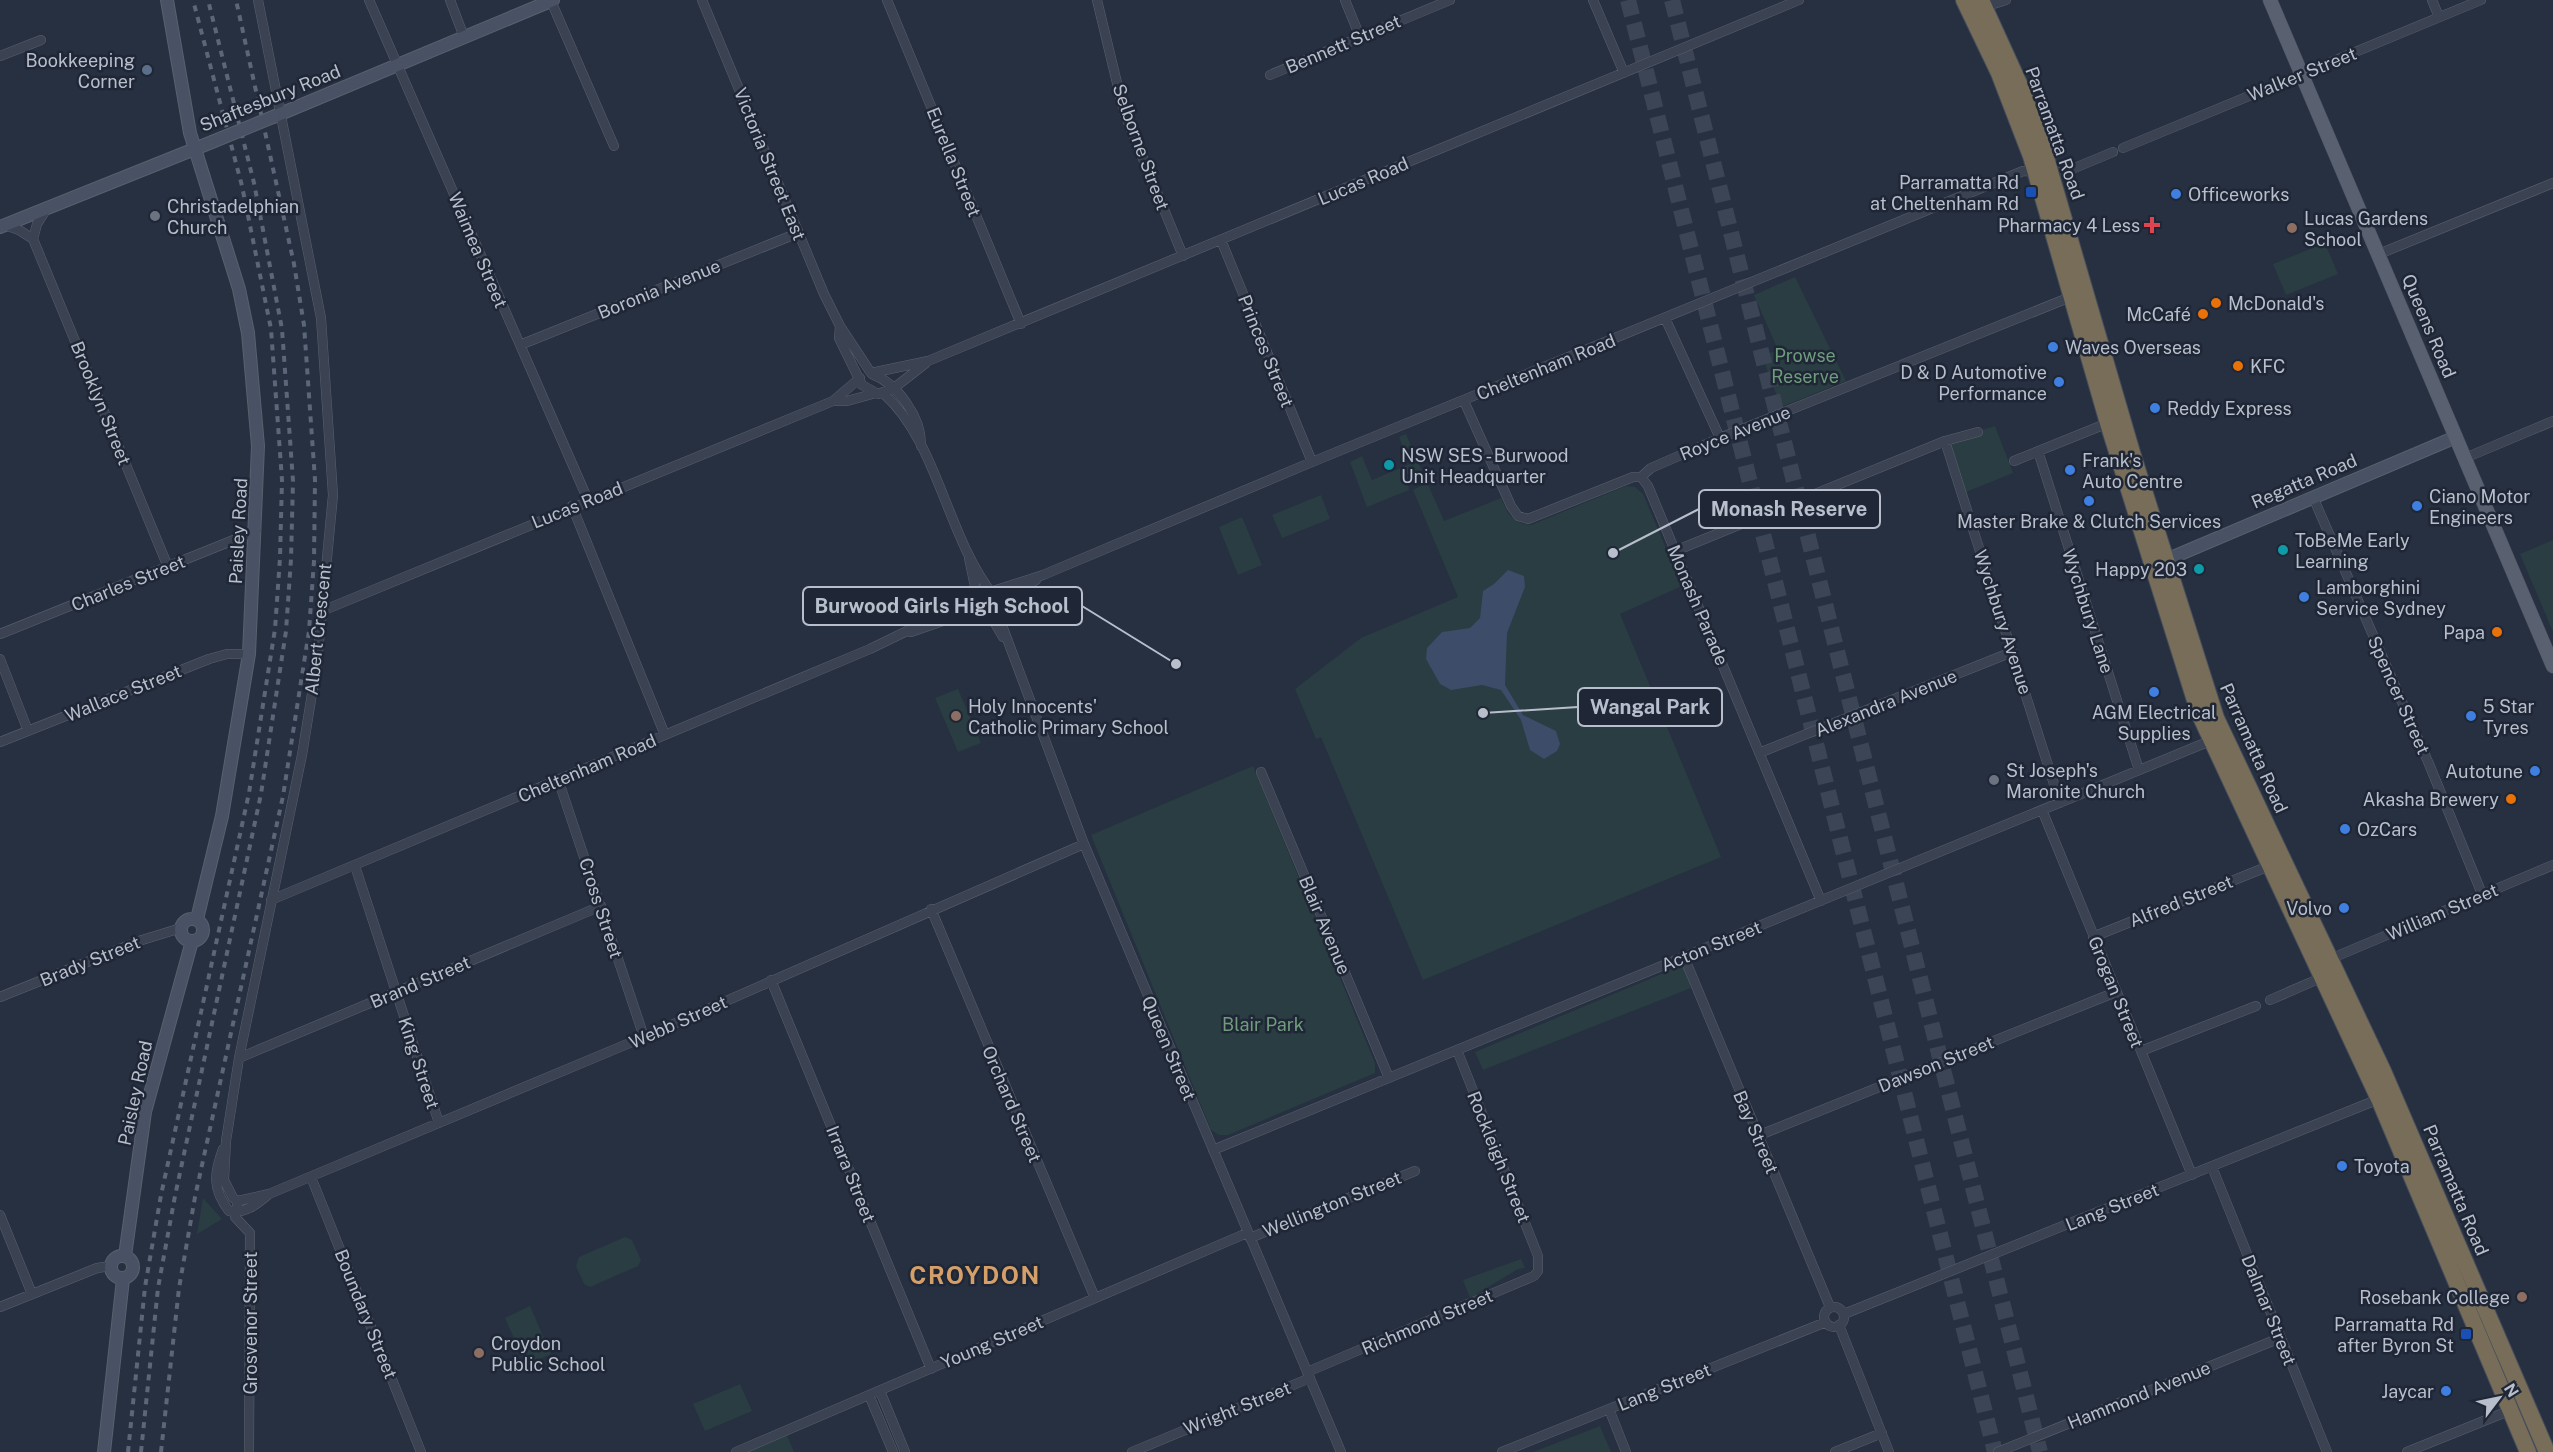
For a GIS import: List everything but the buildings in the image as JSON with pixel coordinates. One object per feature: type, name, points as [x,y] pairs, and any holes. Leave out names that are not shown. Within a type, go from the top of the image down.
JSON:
[{"type":"highway","name":"Parramatta Road","points":[[1964,0],[2044,172],[2216,718],[2410,1131],[2547,1452]]},
{"type":"highway","name":"Parramatta Road","points":[[1982,4],[2022,90],[2073,296],[2108,423],[2193,694],[2210,741],[2379,1099],[2528,1452]]},
{"type":"main road","name":"Paisley Road","points":[[167,0],[194,148],[239,289],[248,333],[258,446],[249,654],[222,816],[197,919]]},
{"type":"main road","name":"Queens Road","points":[[2270,0],[2553,666]]},
{"type":"main road","name":"Shaftesbury Road","points":[[3,226],[552,1]]},
{"type":"main road","name":"Regatta Road","points":[[2166,560],[2456,437]]},
{"type":"main road","points":[[189,919],[197,919],[204,931],[198,939],[192,941],[185,938],[181,928],[189,919]]},
{"type":"main road","name":"Paisley Road","points":[[125,1256],[146,1112],[192,941]]},
{"type":"main road","points":[[125,1256],[132,1262],[133,1268],[131,1274],[123,1279],[114,1275],[111,1266],[117,1257],[125,1256]]},
{"type":"main road","points":[[104,1452],[123,1279]]},
{"type":"street","name":"Albert Crescent","points":[[220,1181],[215,1169],[226,1141],[239,1058],[302,755],[322,611],[333,495],[322,330],[310,254],[276,116],[258,0]]},
{"type":"street","name":"Waimea Street","points":[[369,0],[588,500]]},
{"type":"street","points":[[450,0],[464,37]]},
{"type":"street","name":"Victoria Street East","points":[[702,0],[798,232],[840,326],[871,373]]},
{"type":"street","name":"Eurella Street","points":[[887,0],[1021,324]]},
{"type":"street","name":"Selborne Street","points":[[1097,0],[1124,112],[1183,256]]},
{"type":"street","points":[[1345,0],[1360,37]]},
{"type":"street","name":"Bennett Street","points":[[1270,75],[1450,0]]},
{"type":"street","points":[[1593,0],[1624,73]]},
{"type":"street","name":"Lucas Road","points":[[322,611],[572,506],[833,401],[860,378],[871,373],[928,361],[1021,324],[1799,0]]},
{"type":"street","points":[[1982,4],[2006,0]]},
{"type":"street","points":[[2432,0],[2439,17]]},
{"type":"street","name":"Walker Street","points":[[2123,148],[2481,0]]},
{"type":"street","points":[[552,1],[614,146]]},
{"type":"street","points":[[0,56],[40,40]]},
{"type":"street","points":[[2044,172],[2065,172],[2113,152]]},
{"type":"street","name":"Cheltenham Road","points":[[271,900],[903,634],[984,594],[1043,575],[1312,462],[2023,171],[2044,172]]},
{"type":"street","points":[[2379,254],[2553,183]]},
{"type":"street","points":[[3,226],[19,230],[33,239],[36,227],[47,208]]},
{"type":"street","name":"Boronia Avenue","points":[[520,345],[798,232]]},
{"type":"street","name":"Brooklyn Street","points":[[33,239],[168,567]]},
{"type":"street","name":"Princes Street","points":[[1221,240],[1312,462]]},
{"type":"street","name":"Royce Avenue","points":[[1464,401],[1511,506],[1518,516],[1534,517],[1633,477],[1641,477],[1651,468],[1720,438],[2073,296]]},
{"type":"street","points":[[1665,318],[1720,438]]},
{"type":"street","name":"Victoria Street East","points":[[840,326],[839,338],[862,386],[885,390],[902,412],[921,446],[984,594]]},
{"type":"street","name":"Lucas Road","points":[[833,401],[847,401],[885,390],[928,361]]},
{"type":"street","points":[[871,373],[885,390]]},
{"type":"street","points":[[2464,458],[2553,421]]},
{"type":"street","points":[[2014,461],[2108,423]]},
{"type":"street","points":[[1675,551],[1945,441],[1978,432]]},
{"type":"street","name":"Wychbury Avenue","points":[[1945,441],[2060,803]]},
{"type":"street","name":"Wychbury Lane","points":[[2038,451],[2139,770]]},
{"type":"street","name":"Monash Parade","points":[[1641,477],[1648,486],[1821,901]]},
{"type":"street","name":"Spencer Street","points":[[2313,497],[2482,894]]},
{"type":"street","points":[[572,506],[665,735]]},
{"type":"street","name":"Charles Street","points":[[0,634],[256,531]]},
{"type":"street","name":"Cheltenham Road","points":[[903,634],[928,628],[989,605],[1043,575]]},
{"type":"street","points":[[984,594],[994,596],[989,605],[978,601],[984,594]]},
{"type":"street","name":"Queen Street","points":[[989,605],[1005,640],[1084,844],[1341,1452]]},
{"type":"street","name":"Alexandra Avenue","points":[[1759,753],[2012,652]]},
{"type":"street","name":"Wallace Street","points":[[0,742],[209,659],[227,654],[249,654]]},
{"type":"street","points":[[0,659],[28,731]]},
{"type":"street","name":"Acton Street","points":[[1212,1150],[2210,741]]},
{"type":"street","name":"Blair Avenue","points":[[1261,772],[1389,1078]]},
{"type":"street","name":"Cross Street","points":[[558,779],[644,1037]]},
{"type":"street","name":"Grogan Street","points":[[2042,810],[2192,1174]]},
{"type":"street","name":"Webb Street","points":[[238,1201],[269,1194],[644,1037],[931,909],[1084,844]]},
{"type":"street","name":"William Street","points":[[2331,959],[2553,865]]},
{"type":"street","name":"King Street","points":[[355,866],[438,1123]]},
{"type":"street","name":"Alfred Street","points":[[2093,937],[2269,866]]},
{"type":"street","name":"Brand Street","points":[[239,1058],[601,906]]},
{"type":"street","name":"Orchard Street","points":[[931,909],[1095,1298]]},
{"type":"street","name":"Brady Street","points":[[0,997],[142,940],[181,928]]},
{"type":"street","name":"Bay Street","points":[[1684,957],[1830,1307]]},
{"type":"street","points":[[2270,1000],[2323,977]]},
{"type":"street","name":"Irrara Street","points":[[771,980],[931,1369]]},
{"type":"street","name":"Dawson Street","points":[[1757,1136],[2116,992]]},
{"type":"street","points":[[2141,1051],[2256,1006]]},
{"type":"street","name":"Rockleigh Street","points":[[1456,1050],[1538,1256],[1539,1264]]},
{"type":"street","name":"Lang Street","points":[[1844,1314],[2379,1099]]},
{"type":"street","name":"Dalmar Street","points":[[2212,1167],[2326,1452]]},
{"type":"street","name":"Wellington Street","points":[[1249,1235],[1415,1171]]},
{"type":"street","name":"Boundary Street","points":[[311,1177],[422,1452]]},
{"type":"street","points":[[220,1181],[238,1201],[235,1212],[229,1211],[220,1198],[220,1181]]},
{"type":"street","name":"Webb Street","points":[[235,1212],[254,1207],[269,1194]]},
{"type":"street","name":"Grosvenor Street","points":[[235,1212],[235,1217],[250,1233],[249,1452]]},
{"type":"street","points":[[0,1215],[32,1294]]},
{"type":"street","name":"Young Street","points":[[736,1452],[1095,1298],[1249,1235]]},
{"type":"street","name":"Richmond Street","points":[[1308,1375],[1534,1276],[1539,1264]]},
{"type":"street","points":[[0,1307],[97,1268],[111,1266]]},
{"type":"street","points":[[1839,1326],[1826,1322],[1825,1312],[1830,1307],[1840,1308],[1844,1314],[1839,1326],[1889,1452]]},
{"type":"street","name":"Lang Street","points":[[1502,1452],[1826,1322]]},
{"type":"street","name":"Hammond Avenue","points":[[1998,1452],[2280,1338]]},
{"type":"street","name":"Wright Street","points":[[1132,1452],[1308,1375]]},
{"type":"street","points":[[880,1391],[905,1452]]},
{"type":"street","points":[[869,1395],[893,1452]]},
{"type":"street","points":[[1609,1409],[1626,1452]]},
{"type":"street","points":[[2407,1452],[2511,1410]]},
{"type":"street","points":[[1835,1452],[1882,1433]]},
{"type":"green space","points":[[2325,243],[2338,274],[2286,295],[2273,264]]},
{"type":"green space","name":"Prowse Reserve","points":[[1795,277],[1846,381],[1781,407],[1762,356],[1778,350],[1754,295]]},
{"type":"green space","points":[[1995,426],[2013,473],[1961,494],[1945,441]]},
{"type":"green space","points":[[1406,434],[1444,521],[1501,498],[1511,517],[1531,525],[1626,486],[1635,487],[1643,494],[1682,586],[1620,614],[1721,857],[1423,980],[1321,737],[1316,739],[1295,689],[1361,638],[1458,597],[1413,490],[1421,486],[1414,471],[1407,474],[1409,490],[1367,507],[1350,462],[1362,456],[1372,480],[1410,464],[1399,437]]},
{"type":"green space","points":[[1321,495],[1330,519],[1282,538],[1272,515]]},
{"type":"green space","points":[[1242,517],[1262,565],[1238,575],[1219,527]]},
{"type":"green space","points":[[2553,540],[2553,632],[2520,554]]},
{"type":"green space","points":[[958,689],[981,743],[958,752],[935,698]]},
{"type":"green space","name":"Blair Park","points":[[1253,766],[1375,1063],[1375,1073],[1228,1135],[1219,1135],[1211,1130],[1091,835]]},
{"type":"green space","points":[[1683,965],[1691,988],[1483,1070],[1475,1052]]},
{"type":"green space","points":[[203,1198],[222,1219],[197,1234]]},
{"type":"green space","points":[[625,1237],[632,1240],[641,1260],[638,1266],[590,1287],[584,1284],[576,1266],[579,1257]]},
{"type":"green space","points":[[1521,1259],[1525,1268],[1518,1269],[1470,1298],[1463,1280]]},
{"type":"green space","points":[[530,1306],[551,1354],[526,1365],[505,1318]]},
{"type":"green space","points":[[740,1384],[752,1411],[705,1431],[693,1404]]},
{"type":"green space","points":[[1600,1426],[1611,1452],[1533,1452]]},
{"type":"green space","points":[[786,1433],[794,1452],[743,1452]]},
{"type":"water","points":[[1508,570],[1524,576],[1525,587],[1507,633],[1505,685],[1523,715],[1556,731],[1560,744],[1557,751],[1544,759],[1530,750],[1521,720],[1501,690],[1482,685],[1451,690],[1440,684],[1426,659],[1427,648],[1442,632],[1470,628],[1480,618],[1483,591]]},
{"type":"tunnel","points":[[1628,0],[1995,1452]]},
{"type":"tunnel","points":[[1672,0],[2040,1452]]},
{"type":"railway","points":[[128,1452],[145,1287],[161,1195],[249,793],[275,629],[280,558],[282,480],[271,329],[242,186],[193,0]]},
{"type":"railway","points":[[141,1452],[158,1288],[175,1196],[261,794],[286,631],[291,559],[293,481],[282,329],[254,183],[208,0]]},
{"type":"railway","points":[[161,1452],[179,1288],[195,1197],[283,796],[309,631],[314,561],[315,480],[304,325],[294,264],[236,0]]},
{"type":"place","name":"Bookkeeping Corner","points":[[147,70]]},
{"type":"place","name":"Parramatta Rd at Cheltenham Rd","points":[[2031,192]]},
{"type":"place","name":"Officeworks","points":[[2176,194]]},
{"type":"place","name":"Christadelphian Church","points":[[155,216]]},
{"type":"place","name":"Pharmacy 4 Less","points":[[2152,225]]},
{"type":"place","name":"Lucas Gardens School","points":[[2292,228]]},
{"type":"place","name":"McDonald's","points":[[2216,303]]},
{"type":"place","name":"McCafé","points":[[2203,314]]},
{"type":"place","name":"Waves Overseas","points":[[2053,347]]},
{"type":"place","name":"KFC","points":[[2238,366]]},
{"type":"place","name":"D & D Automotive Performance","points":[[2059,382]]},
{"type":"place","name":"Reddy Express","points":[[2155,408]]},
{"type":"place","name":"NSW SES - Burwood Unit Headquarter","points":[[1389,465]]},
{"type":"place","name":"Frank's Auto Centre","points":[[2070,470]]},
{"type":"place","name":"Master Brake & Clutch Services","points":[[2089,501]]},
{"type":"place","name":"Ciano Motor Engineers","points":[[2417,506]]},
{"type":"place","name":"ToBeMe Early Learning","points":[[2283,550]]},
{"type":"place","name":"Monash Reserve","points":[[1613,553]]},
{"type":"place","name":"Happy 203","points":[[2199,569]]},
{"type":"place","name":"Lamborghini Service Sydney","points":[[2304,597]]},
{"type":"place","name":"Papa","points":[[2497,632]]},
{"type":"place","name":"Burwood Girls High School","points":[[1176,664]]},
{"type":"place","name":"AGM Electrical Supplies","points":[[2154,692]]},
{"type":"place","name":"Wangal Park","points":[[1483,713]]},
{"type":"place","name":"Holy Innocents' Catholic Primary School","points":[[956,716]]},
{"type":"place","name":"5 Star Tyres","points":[[2471,716]]},
{"type":"place","name":"Autotune","points":[[2535,771]]},
{"type":"place","name":"St Joseph's Maronite Church","points":[[1994,780]]},
{"type":"place","name":"Akasha Brewery","points":[[2511,799]]},
{"type":"place","name":"OzCars","points":[[2345,829]]},
{"type":"place","name":"Volvo","points":[[2344,908]]},
{"type":"place","name":"Toyota","points":[[2342,1166]]},
{"type":"place","name":"Rosebank College","points":[[2522,1297]]},
{"type":"place","name":"Parramatta Rd after Byron St","points":[[2466,1334]]},
{"type":"place","name":"Croydon Public School","points":[[479,1353]]},
{"type":"place","name":"Jaycar","points":[[2446,1391]]},
{"type":"district","name":"CROYDON","points":[[975,1275]]}]
